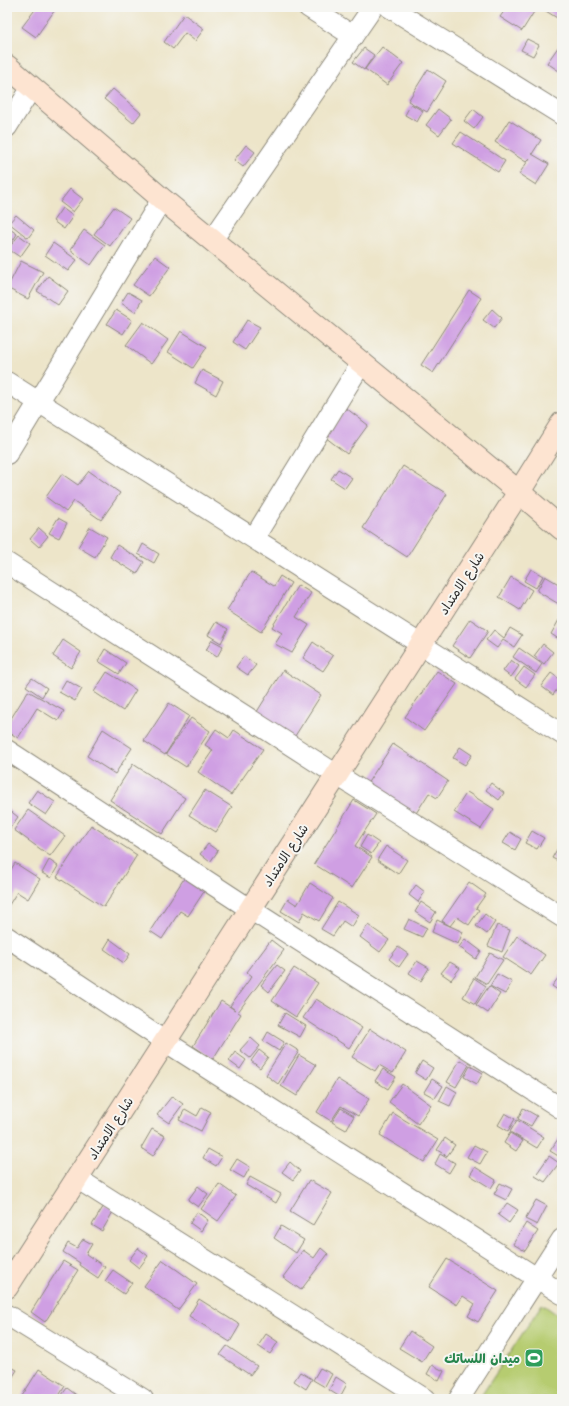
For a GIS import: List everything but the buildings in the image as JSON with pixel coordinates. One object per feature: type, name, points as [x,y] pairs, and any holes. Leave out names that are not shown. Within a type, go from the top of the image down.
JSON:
[{"type":"street","points":[[308,7],[353,36]]},
{"type":"street","points":[[212,239],[373,7]]},
{"type":"street","points":[[389,7],[562,115]]},
{"type":"street","points":[[7,66],[162,199],[362,362],[562,529]]},
{"type":"street","points":[[7,127],[32,87]]},
{"type":"street","points":[[7,454],[162,199]]},
{"type":"street","points":[[254,538],[362,362]]},
{"type":"street","points":[[7,382],[562,734]]},
{"type":"street","name":"شارع الامتداد","points":[[7,1286],[78,1179],[562,423]]},
{"type":"street","points":[[7,563],[337,775],[562,917]]},
{"type":"street","points":[[7,750],[250,909],[562,1109]]},
{"type":"street","points":[[7,937],[166,1042],[562,1294]]},
{"type":"street","points":[[78,1179],[425,1399]]},
{"type":"street","points":[[459,1399],[562,1239]]},
{"type":"street","points":[[7,1315],[143,1399]]},
{"type":"green space","name":"ميدان اللساتك","points":[[542,1304],[562,1318],[562,1399],[479,1399]]},
{"type":"place","name":"ميدان اللساتك","points":[[534,1358]]}]
